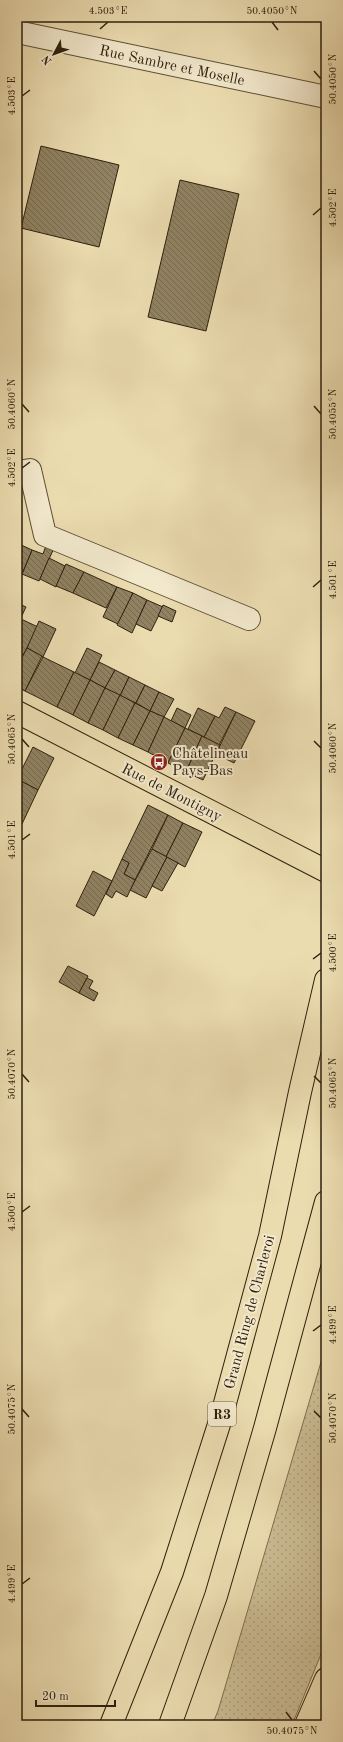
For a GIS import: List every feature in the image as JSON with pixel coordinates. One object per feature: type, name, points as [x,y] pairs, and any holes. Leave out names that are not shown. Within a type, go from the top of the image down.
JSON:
[{"type":"main road","name":"Rue de Montigny","points":[[17,712],[326,871]]},
{"type":"main road","name":"Grand Ring de Charleroi","points":[[110,1725],[172,1572],[221,1418],[270,1236],[300,1092],[326,980]]},
{"type":"main road","points":[[170,1725],[218,1588],[266,1428],[326,1202]]},
{"type":"main road","points":[[306,1725],[326,1679]]},
{"type":"street","name":"Rue Sambre et Moselle","points":[[17,32],[326,97]]},
{"type":"street","points":[[17,472],[30,470],[45,535],[249,619]]},
{"type":"shaded area","points":[[326,1345],[326,1642],[292,1725],[212,1725],[218,1711]]},
{"type":"building","points":[[41,146],[119,165],[99,247],[21,228]]},
{"type":"building","points":[[180,180],[239,194],[206,331],[148,317]]},
{"type":"building","points":[[47,543],[55,546],[39,581],[22,574],[32,550],[43,554]]},
{"type":"building","points":[[19,544],[32,550],[22,574],[17,571],[17,548]]},
{"type":"building","points":[[49,558],[65,566],[56,587],[40,579]]},
{"type":"building","points":[[66,564],[84,572],[73,593],[56,586]]},
{"type":"building","points":[[84,572],[117,587],[106,608],[73,593]]},
{"type":"building","points":[[117,587],[133,593],[118,624],[103,617]]},
{"type":"building","points":[[133,593],[147,600],[132,633],[117,625]]},
{"type":"building","points":[[147,600],[163,607],[151,631],[136,624]]},
{"type":"building","points":[[17,603],[26,607],[17,626]]},
{"type":"building","points":[[163,605],[176,611],[172,622],[158,616]]},
{"type":"building","points":[[21,619],[38,627],[17,667],[17,626]]},
{"type":"building","points":[[39,621],[56,629],[43,657],[27,648]]},
{"type":"building","points":[[27,648],[42,656],[25,691],[17,687],[17,667]]},
{"type":"building","points":[[87,648],[102,655],[90,680],[75,673]]},
{"type":"building","points":[[43,657],[74,672],[57,707],[25,691]]},
{"type":"building","points":[[99,662],[115,670],[105,688],[90,680]]},
{"type":"building","points":[[115,670],[129,677],[120,696],[105,688]]},
{"type":"building","points":[[74,672],[90,680],[73,715],[57,707]]},
{"type":"building","points":[[129,677],[145,685],[136,703],[120,696]]},
{"type":"building","points":[[90,680],[105,688],[88,723],[73,715]]},
{"type":"building","points":[[145,685],[159,692],[150,711],[136,703]]},
{"type":"building","points":[[105,688],[120,695],[103,730],[88,723]]},
{"type":"building","points":[[159,692],[174,699],[164,717],[150,711]]},
{"type":"building","points":[[120,695],[135,703],[118,738],[103,730]]},
{"type":"building","points":[[135,703],[150,711],[133,745],[118,738]]},
{"type":"building","points":[[225,707],[236,712],[219,745],[204,737],[215,716],[219,718]]},
{"type":"building","points":[[177,708],[191,715],[185,728],[171,721]]},
{"type":"building","points":[[198,708],[215,716],[204,737],[188,729]]},
{"type":"building","points":[[150,711],[164,717],[148,752],[133,745]]},
{"type":"building","points":[[236,712],[255,721],[234,763],[216,754]]},
{"type":"building","points":[[164,717],[185,728],[168,763],[148,752]]},
{"type":"building","points":[[185,728],[202,736],[186,772],[168,763]]},
{"type":"building","points":[[202,736],[220,745],[203,780],[186,772]]},
{"type":"building","points":[[33,747],[54,758],[38,790],[17,779]]},
{"type":"building","points":[[17,779],[38,790],[22,824],[17,822]]},
{"type":"building","points":[[148,805],[168,815],[135,880],[124,874],[129,863],[122,859]]},
{"type":"building","points":[[168,815],[183,823],[166,857],[152,849]]},
{"type":"building","points":[[183,823],[202,832],[185,867],[166,857]]},
{"type":"building","points":[[152,849],[167,857],[146,898],[130,890]]},
{"type":"building","points":[[167,857],[178,863],[162,891],[152,886]]},
{"type":"building","points":[[122,859],[129,863],[124,874],[135,880],[127,897],[116,891],[112,898],[106,894]]},
{"type":"building","points":[[93,871],[112,881],[94,916],[76,906]]},
{"type":"building","points":[[68,966],[88,976],[79,993],[59,982]]},
{"type":"building","points":[[87,978],[93,981],[89,988],[98,993],[94,1001],[79,993]]},
{"type":"place","name":"Châtelineau Pays-Bas","points":[[159,762]]}]
